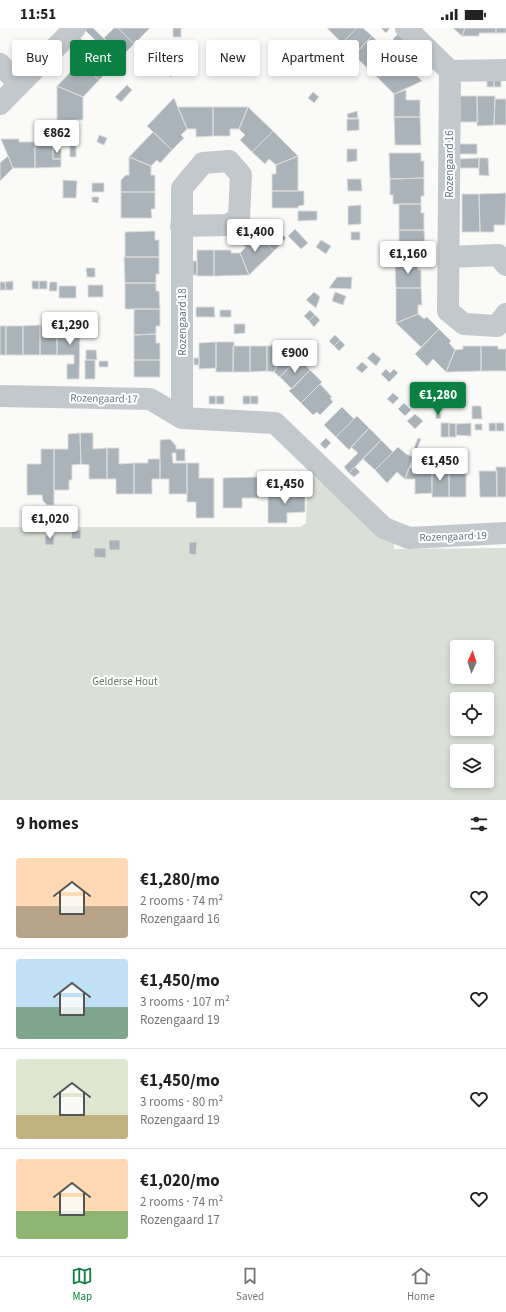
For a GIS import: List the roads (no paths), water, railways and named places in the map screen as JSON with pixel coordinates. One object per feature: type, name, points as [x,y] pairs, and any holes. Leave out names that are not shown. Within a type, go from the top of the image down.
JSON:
[{"type":"street","points":[[0,104],[75,28]]},
{"type":"street","points":[[406,28],[450,71],[506,70]]},
{"type":"street","points":[[0,64],[19,84]]},
{"type":"street","name":"Rozengaard 16","points":[[450,71],[448,311],[464,324],[497,326],[506,314]]},
{"type":"street","name":"Rozengaard 18","points":[[181,226],[182,418]]},
{"type":"street","points":[[449,257],[498,255],[506,265]]},
{"type":"street","name":"Rozengaard 17","points":[[0,396],[150,399],[182,418],[275,423]]},
{"type":"street","name":"Rozengaard 19","points":[[275,423],[384,528],[409,538],[506,534]]},
{"type":"park label","name":"Gelderse Hout","points":[[125,681]]}]
